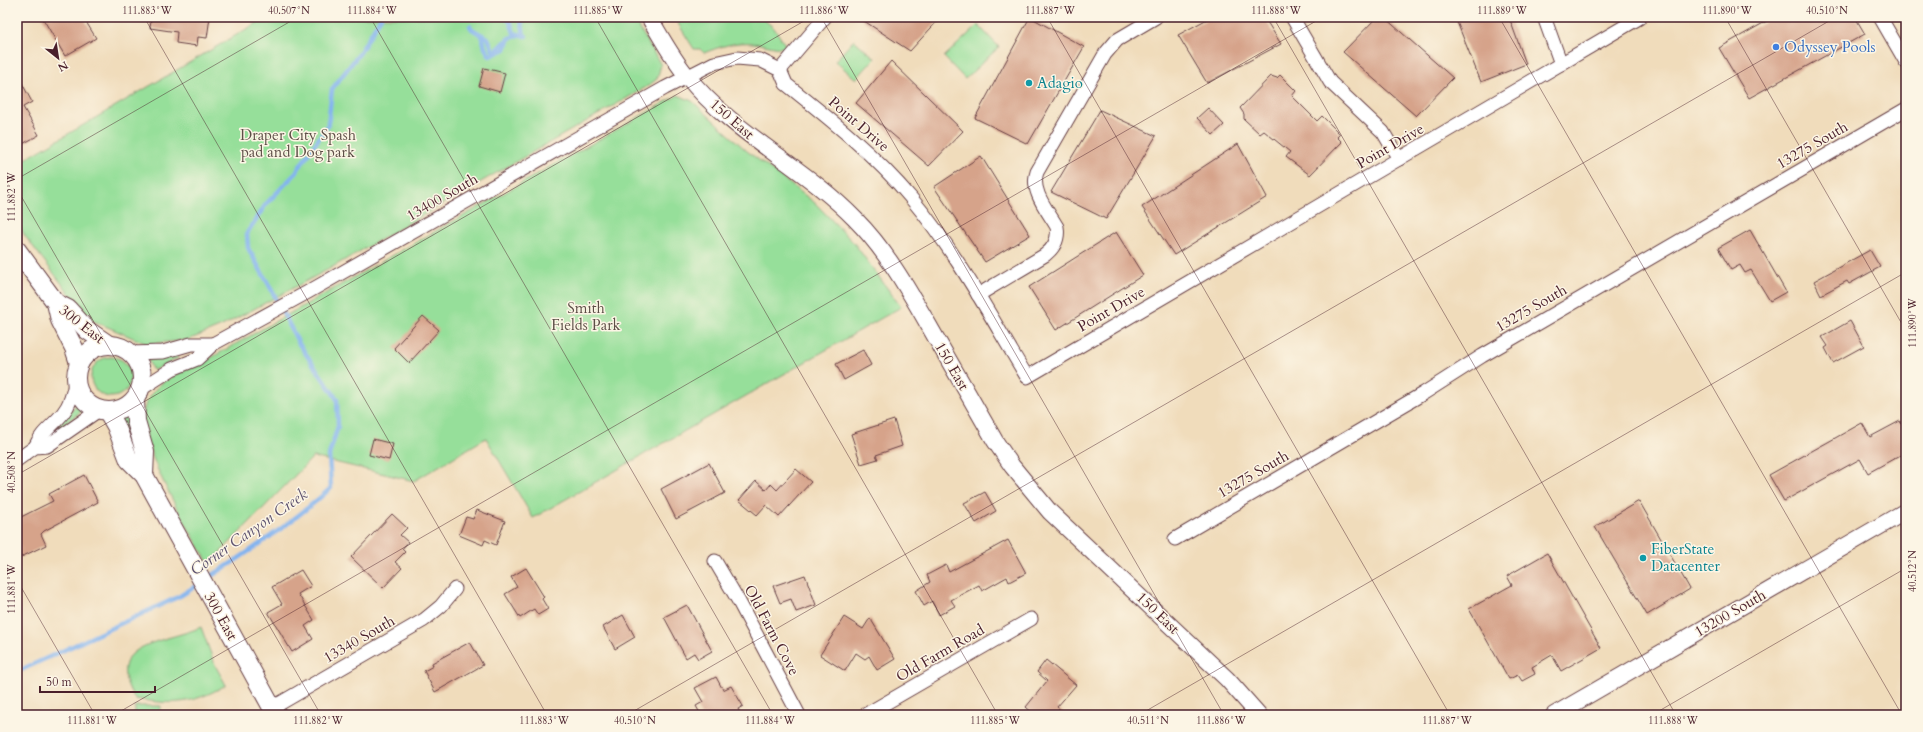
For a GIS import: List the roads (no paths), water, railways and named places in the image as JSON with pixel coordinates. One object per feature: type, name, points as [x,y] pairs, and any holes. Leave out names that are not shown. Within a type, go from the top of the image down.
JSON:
[{"type":"main road","name":"300 East","points":[[17,250],[56,303],[60,320],[74,348],[79,363]]},
{"type":"main road","name":"300 East","points":[[56,303],[68,309],[87,330],[109,345]]},
{"type":"main road","points":[[138,394],[123,409],[103,411],[90,406],[82,399],[78,390],[76,380],[79,363],[91,350],[109,345],[121,347],[131,353],[138,360],[142,370],[143,380],[138,394],[136,421],[146,452],[144,474]]},
{"type":"main road","name":"300 East","points":[[103,411],[116,426],[129,460],[144,474],[274,712]]},
{"type":"street","name":"150 East","points":[[650,17],[687,76],[732,120],[815,182],[856,220],[879,246],[900,276],[995,441],[1030,489],[1050,512],[1227,679],[1259,715]]},
{"type":"street","points":[[687,76],[714,63],[737,58],[760,60],[780,70],[825,17]]},
{"type":"street","points":[[978,295],[1045,255],[1054,246],[1058,234],[1057,227],[1036,188],[1035,177],[1037,172],[1105,54],[1117,40],[1156,17]]},
{"type":"street","points":[[1292,17],[1330,82],[1383,132],[1399,159]]},
{"type":"street","points":[[1544,17],[1561,64]]},
{"type":"street","points":[[1880,17],[1906,62]]},
{"type":"street","name":"Point Drive","points":[[780,70],[786,84],[880,164],[911,197],[934,227],[978,295],[1026,377],[1639,18]]},
{"type":"street","name":"13400 South","points":[[138,394],[172,369],[197,359],[213,344],[290,302],[687,76]]},
{"type":"street","name":"13275 South","points":[[1175,539],[1424,393],[1482,356],[1906,109]]},
{"type":"street","name":"13400 South","points":[[131,353],[163,352],[191,344],[213,344]]},
{"type":"street","points":[[17,460],[35,447],[40,436],[64,412],[71,400],[76,380]]},
{"type":"street","points":[[35,447],[47,446],[103,411]]},
{"type":"street","name":"13200 South","points":[[1554,715],[1906,511]]},
{"type":"street","name":"Old Farm Cove","points":[[715,561],[738,600],[799,715]]},
{"type":"street","name":"13340 South","points":[[274,712],[424,620],[441,606],[455,589]]},
{"type":"street","name":"Old Farm Road","points":[[865,715],[1031,619]]},
{"type":"waterway","name":"Corner Canyon Creek","points":[[205,580],[270,537],[331,488],[329,455],[338,426],[337,399],[299,344],[248,248],[247,233],[266,204],[294,175],[328,125],[332,89],[359,54],[381,17]]},
{"type":"waterway","points":[[505,17],[510,21]]},
{"type":"waterway","points":[[511,17],[510,21],[514,33],[526,36]]},
{"type":"waterway","points":[[518,17],[522,23],[524,36]]},
{"type":"waterway","points":[[470,26],[482,35],[485,48],[490,56],[505,49],[509,38],[518,36]]},
{"type":"waterway","points":[[482,35],[488,38],[494,53]]},
{"type":"waterway","points":[[496,51],[508,39]]},
{"type":"waterway","name":"Corner Canyon Creek","points":[[17,672],[180,596],[199,584]]},
{"type":"place","name":"Odyssey Pools","points":[[1776,47]]},
{"type":"place","name":"Adagio","points":[[1029,83]]},
{"type":"place","name":"FiberState Datacenter","points":[[1643,558]]},
{"type":"park label","name":"Draper City Spash pad and Dog park","points":[[298,144]]},
{"type":"park label","name":"Smith Fields Park","points":[[586,316]]}]
